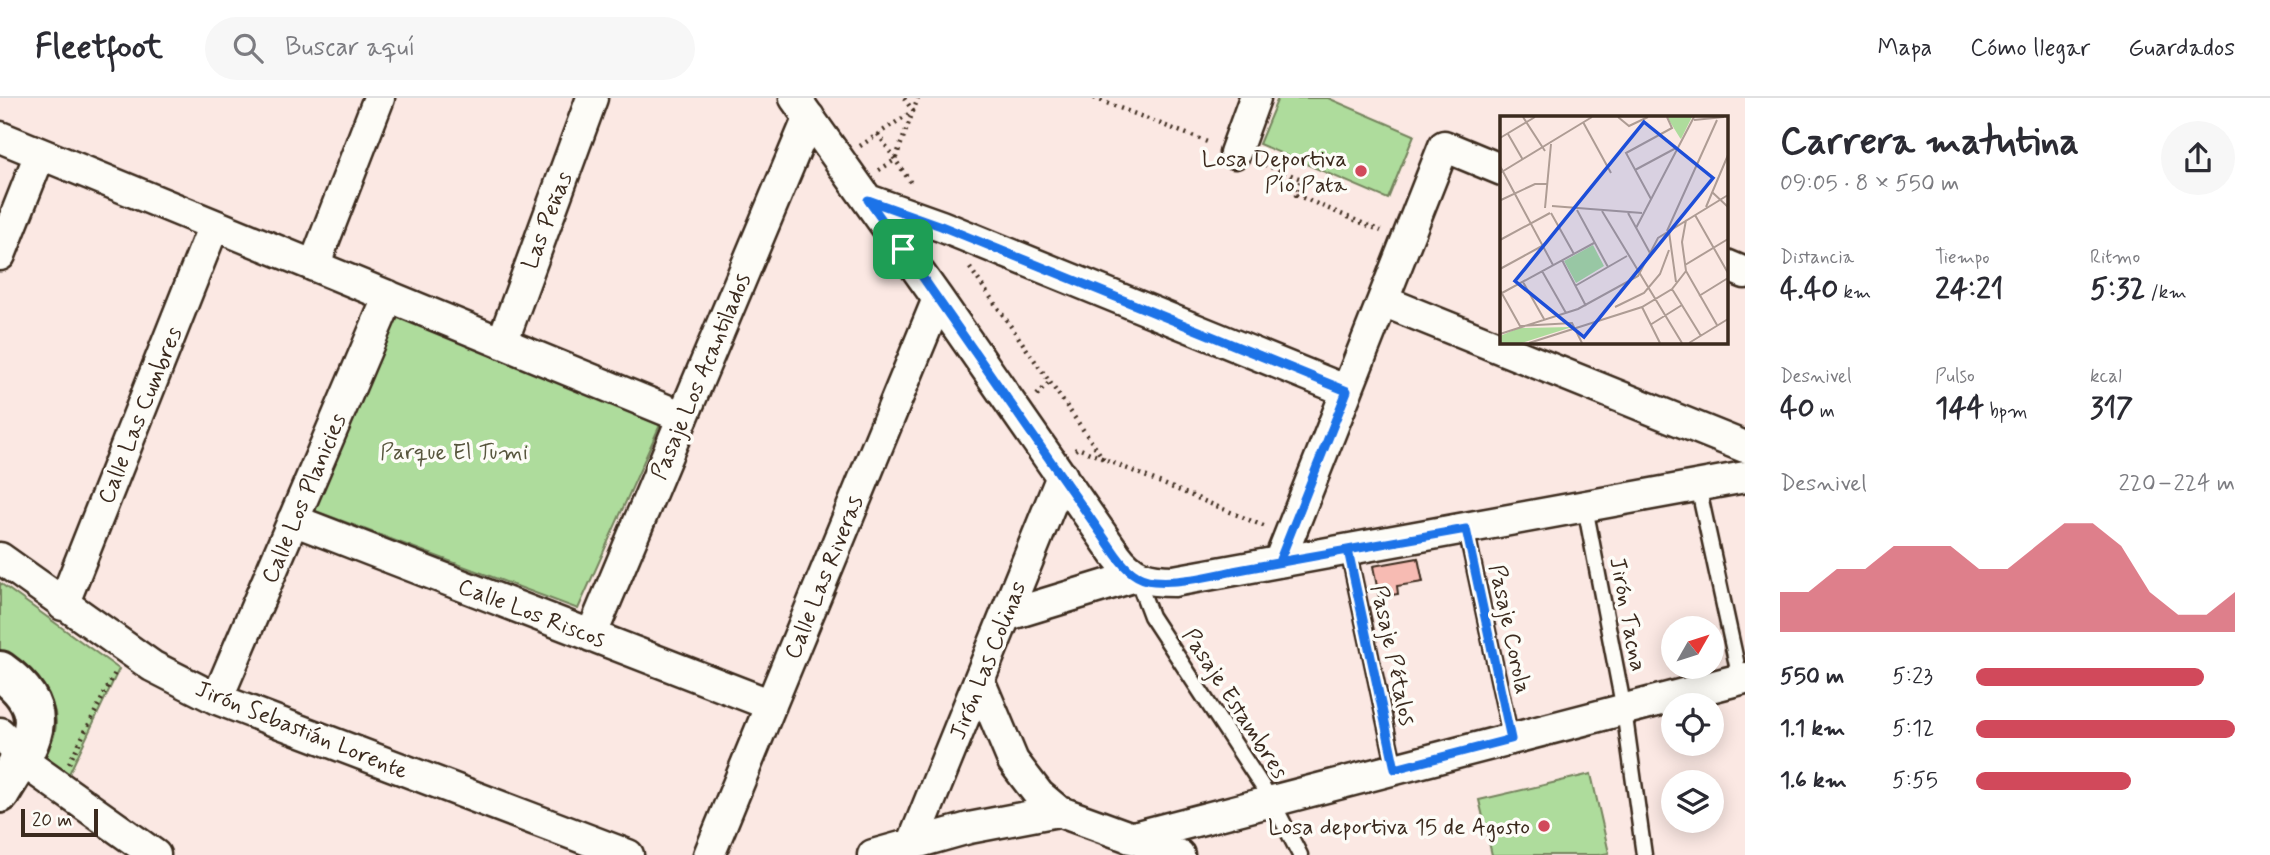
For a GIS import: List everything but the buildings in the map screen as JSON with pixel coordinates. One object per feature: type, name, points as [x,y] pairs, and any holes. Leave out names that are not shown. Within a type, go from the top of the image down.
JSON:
[{"type":"street","points":[[314,266],[379,98]]},
{"type":"street","name":"Las Peñas","points":[[502,343],[592,98]]},
{"type":"street","points":[[1235,153],[1255,98]]},
{"type":"street","points":[[802,108],[872,186],[938,299],[1067,464],[1116,555],[1136,576],[1152,581],[1174,581],[1284,549],[1348,550],[1745,477]]},
{"type":"street","name":"Pasaje Los Acantilados","points":[[592,636],[683,417],[802,108]]},
{"type":"street","points":[[0,137],[683,417]]},
{"type":"street","points":[[1284,549],[1444,146],[1500,169]]},
{"type":"street","points":[[0,255],[40,153]]},
{"type":"street","points":[[872,186],[941,226],[1347,391]]},
{"type":"street","name":"Calle Las Cumbres","points":[[63,605],[214,225]]},
{"type":"street","points":[[1728,266],[1745,273]]},
{"type":"street","name":"Calle Los Planicies","points":[[217,699],[389,296]]},
{"type":"street","name":"Calle Las Riveras","points":[[709,855],[938,299]]},
{"type":"street","points":[[1383,301],[1745,447]]},
{"type":"street","name":"Jirón Las Colinas","points":[[912,845],[1067,464]]},
{"type":"street","name":"Calle Los Riscos","points":[[293,520],[771,705]]},
{"type":"street","name":"Jirón Sebastián Lorente","points":[[0,558],[152,666],[217,699],[628,855]]},
{"type":"street","points":[[1005,616],[1136,576]]},
{"type":"street","points":[[0,671],[17,684],[35,715],[35,724],[10,746],[0,793]]},
{"type":"street","points":[[1130,838],[1742,679]]},
{"type":"street","points":[[979,680],[1013,761],[1039,795],[1058,811],[1166,853]]},
{"type":"street","points":[[10,746],[58,786],[155,855]]},
{"type":"street","points":[[873,855],[969,828],[1058,811]]},
{"type":"lane","points":[[1699,486],[1742,679]]},
{"type":"lane","name":"Jirón Tacna","points":[[1585,508],[1624,709],[1644,855]]},
{"type":"lane","name":"Pasaje Corola","points":[[1466,529],[1511,739]]},
{"type":"lane","name":"Pasaje Pétalos","points":[[1348,550],[1395,769]]},
{"type":"lane","name":"Pasaje Estambres","points":[[1136,576],[1151,616],[1272,801],[1300,855]]},
{"type":"path","points":[[904,98],[913,111]]},
{"type":"path","points":[[872,186],[895,160],[918,98]]},
{"type":"path","points":[[1094,98],[1301,179],[1296,195],[1384,232]]},
{"type":"path","points":[[858,147],[913,111]]},
{"type":"path","points":[[878,134],[1105,461]]},
{"type":"path","points":[[1067,464],[1078,448],[1284,549]]},
{"type":"path","points":[[58,786],[127,648]]},
{"type":"green space","name":"Losa Deportiva Pío Pata","points":[[1278,98],[1328,98],[1414,135],[1388,199],[1259,144]]},
{"type":"green space","name":"Parque El Tumi","points":[[398,314],[660,425],[578,609],[313,510]]},
{"type":"green space","points":[[0,583],[119,669],[67,778],[41,761],[54,736],[56,722],[49,697],[22,668],[0,654]]},
{"type":"green space","name":"Losa deportiva 15 de Agosto","points":[[1591,774],[1609,853],[1492,855],[1479,800]]},
{"type":"place","name":"Losa Deportiva Pío Pata","points":[[1361,171]]},
{"type":"place","name":"Losa deportiva 15 de Agosto","points":[[1544,826]]},
{"type":"route","points":[[903,249],[868,200],[941,226],[1347,391],[1279,562],[1348,550],[1395,769],[1511,739],[1466,529],[1279,562],[1174,581],[1152,581],[1136,576],[1123,565],[903,249]]}]
